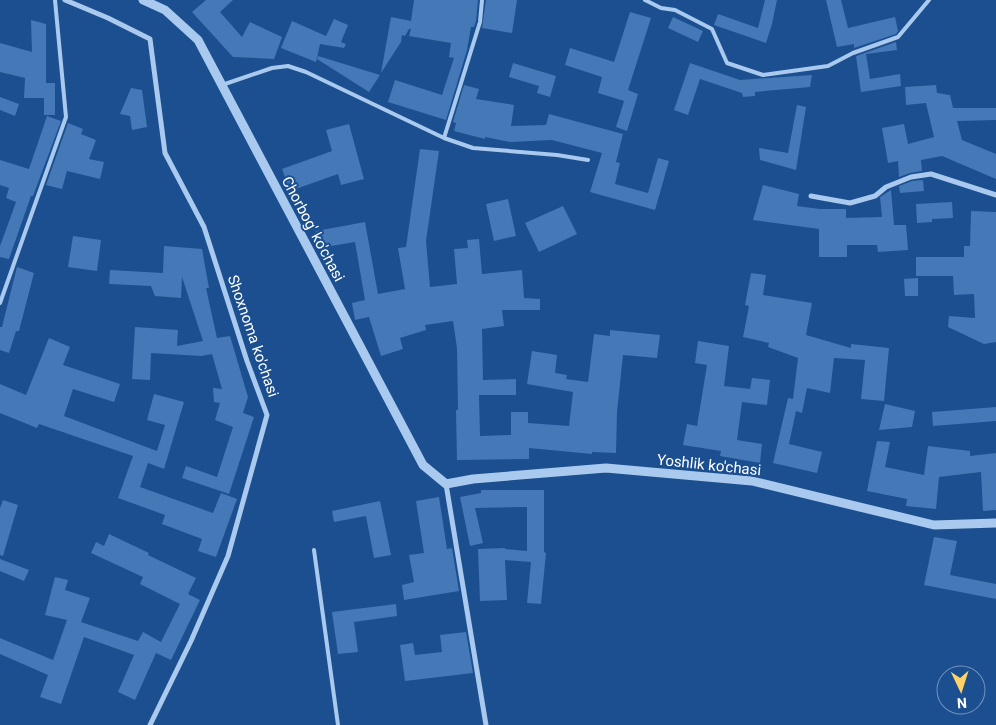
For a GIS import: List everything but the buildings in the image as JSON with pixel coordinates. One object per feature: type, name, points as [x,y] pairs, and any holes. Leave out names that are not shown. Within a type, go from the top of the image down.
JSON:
[{"type":"street","name":"Shoxnoma ko'chasi","points":[[64,0],[108,18],[150,39],[166,154],[204,227],[247,361],[267,415],[228,556],[191,641],[150,725]]},
{"type":"street","name":"Chorbog' ko'chasi","points":[[143,0],[165,10],[198,40],[423,465],[446,484]]},
{"type":"street","points":[[811,196],[850,203],[875,196],[886,187],[911,177],[931,174],[996,195]]},
{"type":"street","name":"Yoshlik ko'chasi","points":[[446,484],[473,479],[606,468],[752,481],[934,524],[996,523]]},
{"type":"street","points":[[446,484],[486,725]]},
{"type":"lane","points":[[0,303],[66,117],[55,0]]},
{"type":"lane","points":[[444,138],[480,22],[482,0]]},
{"type":"lane","points":[[645,0],[661,8],[675,10],[712,29],[727,63],[763,75],[828,66],[853,53],[898,37],[929,0]]},
{"type":"lane","points":[[222,85],[272,68],[288,66],[306,72],[444,138],[474,148],[557,155],[588,160]]},
{"type":"lane","points":[[314,550],[338,725]]}]
